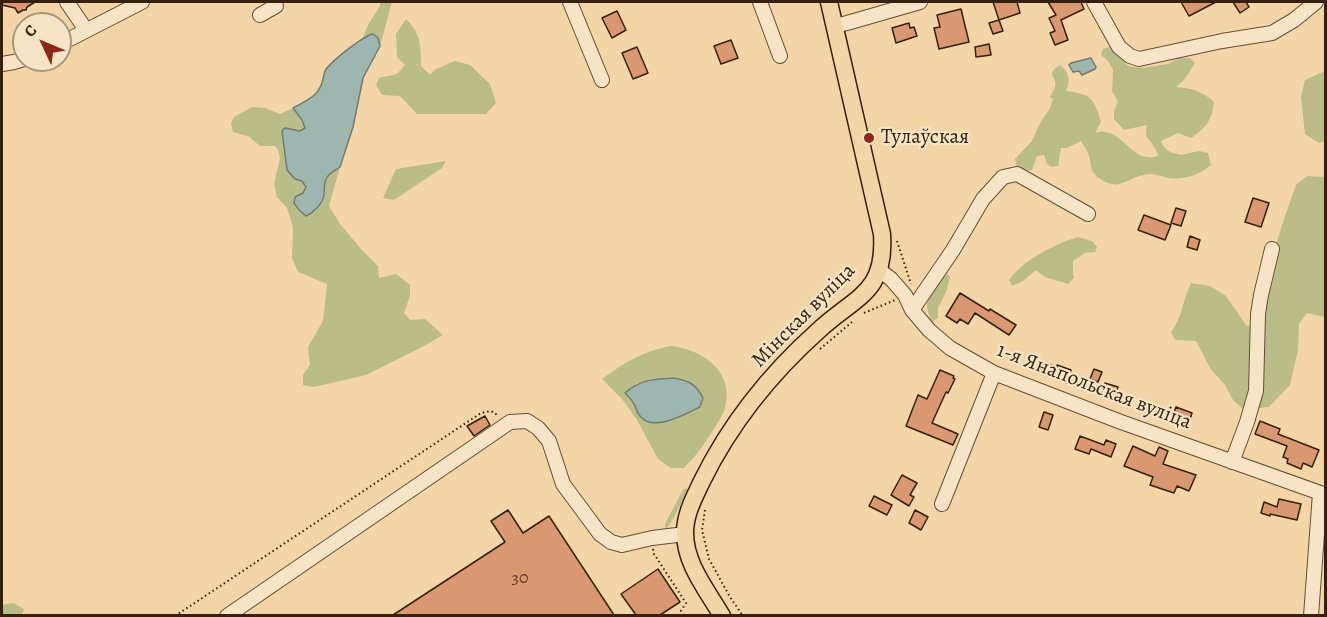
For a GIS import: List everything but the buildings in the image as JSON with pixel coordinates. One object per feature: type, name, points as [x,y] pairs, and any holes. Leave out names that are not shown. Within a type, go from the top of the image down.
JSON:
[{"type":"main road","points":[[829,2],[882,234],[884,251],[879,270]]},
{"type":"main road","name":"Мінская вуліца","points":[[722,615],[696,573],[689,555],[685,534],[692,502],[718,451],[744,413],[773,377],[820,328],[872,286],[879,270]]},
{"type":"street","points":[[67,2],[86,30]]},
{"type":"street","points":[[72,38],[142,2]]},
{"type":"street","points":[[260,15],[276,6],[273,2]]},
{"type":"street","points":[[570,2],[602,80]]},
{"type":"street","points":[[760,2],[780,56]]},
{"type":"street","points":[[834,26],[920,2]]},
{"type":"street","points":[[1094,2],[1119,47],[1130,56],[1140,59],[1222,41],[1272,33],[1294,20],[1316,2]]},
{"type":"street","points":[[912,310],[953,250],[983,199],[1003,177],[1017,174],[1088,214]]},
{"type":"street","points":[[1232,462],[1256,391],[1258,314],[1272,249]]},
{"type":"street","name":"1-я Янапольская вуліца","points":[[879,270],[891,279],[905,295],[912,310],[928,330],[950,348],[994,374],[1323,494]]},
{"type":"street","points":[[942,504],[994,374]]},
{"type":"street","points":[[227,615],[510,422],[527,420],[538,428],[549,441],[563,484],[600,534],[611,542],[622,545],[685,534]]},
{"type":"street","points":[[1311,615],[1323,494]]},
{"type":"path","points":[[862,314],[900,298]]},
{"type":"path","points":[[814,354],[854,321]]},
{"type":"path","points":[[175,615],[481,413],[491,411],[510,422]]},
{"type":"path","points":[[705,504],[702,530],[709,559],[743,615]]},
{"type":"path","points":[[652,538],[654,554],[686,603],[681,611],[684,615]]},
{"type":"green space","points":[[380,2],[392,2],[380,46],[378,38],[362,40]]},
{"type":"green space","points":[[406,19],[417,35],[421,66],[430,75],[436,69],[455,61],[470,65],[490,84],[496,103],[486,114],[417,114],[400,96],[382,95],[376,85],[379,78],[397,74],[405,65],[397,57],[396,34]]},
{"type":"green space","points":[[1109,47],[1128,66],[1141,68],[1168,64],[1179,58],[1190,58],[1195,63],[1184,80],[1176,87],[1196,91],[1214,102],[1210,119],[1201,131],[1191,138],[1178,133],[1161,141],[1170,152],[1181,155],[1199,151],[1208,153],[1211,165],[1202,172],[1186,177],[1168,178],[1150,174],[1113,184],[1099,178],[1093,172],[1089,156],[1081,141],[1067,148],[1061,148],[1058,166],[1051,167],[1047,164],[1044,155],[1037,156],[1032,170],[1024,171],[1016,165],[1015,159],[1032,141],[1049,110],[1053,99],[1050,97],[1055,88],[1052,73],[1060,65],[1068,77],[1066,91],[1086,96],[1096,107],[1101,122],[1095,133],[1112,134],[1142,156],[1158,156],[1146,136],[1147,125],[1124,130],[1114,119],[1118,101],[1112,91],[1113,70],[1101,55],[1103,49]]},
{"type":"green space","points":[[1325,71],[1325,141],[1319,143],[1305,134],[1301,97],[1305,80]]},
{"type":"green space","points":[[252,107],[265,108],[280,114],[293,108],[305,128],[300,131],[285,128],[282,131],[285,162],[295,179],[302,181],[306,187],[303,193],[295,197],[294,203],[299,210],[325,194],[326,178],[340,167],[329,206],[340,224],[378,266],[379,278],[396,274],[410,285],[410,296],[404,313],[410,320],[425,319],[443,335],[366,375],[314,387],[303,385],[303,375],[310,365],[308,347],[323,321],[327,284],[298,272],[292,258],[293,227],[287,208],[277,197],[274,184],[280,158],[278,150],[275,146],[260,146],[248,136],[233,132],[231,123],[234,117]]},
{"type":"green space","points":[[446,161],[442,168],[394,200],[383,198],[396,169]]},
{"type":"green space","points":[[1307,176],[1325,177],[1325,317],[1307,313],[1299,324],[1298,350],[1290,385],[1269,407],[1244,410],[1233,400],[1225,385],[1210,368],[1196,341],[1175,340],[1171,332],[1178,321],[1191,283],[1210,286],[1226,296],[1246,325],[1263,329],[1265,279],[1296,185]]},
{"type":"green space","points":[[1078,237],[1092,241],[1097,247],[1095,252],[1085,253],[1073,261],[1074,278],[1068,284],[1045,277],[1036,270],[1023,281],[1012,286],[1009,280],[1031,259],[1050,248]]},
{"type":"green space","points":[[943,273],[950,276],[947,290],[938,308],[938,318],[932,322],[927,302],[931,291]]},
{"type":"green space","points":[[670,346],[694,352],[705,358],[714,365],[726,385],[727,397],[722,415],[712,433],[684,468],[671,468],[658,459],[637,420],[622,399],[602,379],[634,358]],"holes":[[[674,378],[700,407],[673,420],[657,423],[639,416],[634,404],[635,384],[653,379]]]},
{"type":"green space","points":[[686,488],[688,490],[666,529],[665,524]]},
{"type":"green space","points":[[13,603],[24,609],[22,615],[2,615],[2,605]]},
{"type":"water","points":[[373,34],[378,38],[380,46],[363,78],[353,127],[340,167],[326,178],[320,204],[306,216],[294,203],[295,197],[303,193],[306,187],[302,181],[295,179],[287,170],[282,131],[285,128],[300,131],[305,128],[293,108],[317,92],[325,71],[333,62],[355,44]]},
{"type":"water","points":[[1091,58],[1095,69],[1082,75],[1079,71],[1073,72],[1069,65],[1071,63]]},
{"type":"water","points":[[674,378],[691,384],[703,398],[700,407],[670,420],[654,423],[647,421],[640,416],[625,393],[642,382]]},
{"type":"place","name":"Тулаўская","points":[[869,138]]}]
